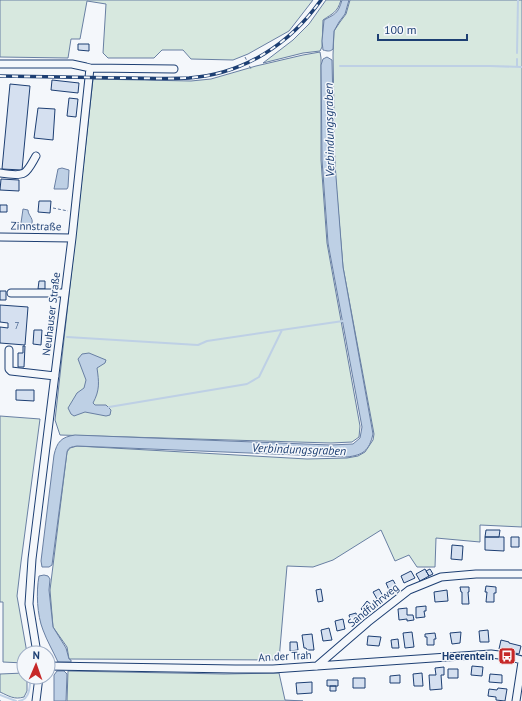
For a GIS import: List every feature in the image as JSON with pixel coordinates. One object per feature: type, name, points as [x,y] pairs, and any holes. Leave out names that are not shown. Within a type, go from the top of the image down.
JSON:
[{"type":"street","points":[[0,64],[72,64],[90,68],[174,69]]},
{"type":"street","name":"Neuhauser Straße","points":[[36,645],[28,604],[32,559],[75,213],[90,68]]},
{"type":"street","points":[[0,173],[24,173],[29,168],[36,156]]},
{"type":"street","name":"Zinnstraße","points":[[0,237],[72,238]]},
{"type":"street","points":[[11,293],[65,293]]},
{"type":"street","points":[[9,350],[9,368],[11,372],[55,376]]},
{"type":"street","name":"Sandfuhrweg","points":[[317,666],[368,622],[409,590],[440,577],[476,574],[522,574]]},
{"type":"street","name":"An der Trah","points":[[56,666],[273,669],[491,654],[522,661],[516,701]]},
{"type":"street","points":[[36,701],[38,685]]},
{"type":"path","points":[[245,57],[251,69]]},
{"type":"path","points":[[53,208],[75,213]]},
{"type":"shaded area","points":[[0,0],[313,0],[289,31],[248,54],[233,60],[191,59],[183,50],[162,50],[154,58],[108,58],[103,53],[106,4],[87,1],[80,39],[71,39],[68,58],[0,57]]},
{"type":"shaded area","points":[[326,0],[341,0],[336,10],[323,20],[322,47],[320,51],[303,53],[263,63],[293,40],[309,24]]},
{"type":"shaded area","points":[[350,0],[522,0],[522,527],[480,525],[480,542],[436,538],[435,567],[417,567],[409,555],[395,561],[381,530],[333,560],[313,567],[287,566],[279,660],[69,659],[67,647],[53,627],[50,590],[67,452],[70,448],[77,446],[307,459],[347,458],[358,456],[365,452],[373,440],[374,434],[343,267],[335,172],[334,31],[346,14]]},
{"type":"shaded area","points":[[320,52],[321,160],[327,243],[360,426],[359,437],[352,442],[331,443],[60,435],[55,420],[93,79],[191,81],[211,79],[256,66]]},
{"type":"shaded area","points":[[0,416],[40,419],[17,596],[26,645],[16,645],[16,663],[3,662],[3,602],[0,602]]},
{"type":"shaded area","points":[[68,671],[224,674],[279,673],[285,700],[303,701],[67,701]]},
{"type":"shaded area","points":[[16,673],[16,685],[27,685],[27,691],[24,697],[14,698],[0,692],[0,674]]},
{"type":"water","points":[[342,0],[349,0],[345,14],[334,31],[333,49],[330,51],[323,50],[322,41],[324,20],[336,13]]},
{"type":"water","name":"Verbindungsgraben","points":[[327,57],[332,60],[334,151],[343,267],[373,434],[370,444],[361,453],[347,457],[77,446],[70,448],[67,452],[52,565],[49,567],[42,567],[41,561],[54,455],[58,443],[66,437],[75,435],[331,445],[353,444],[360,438],[362,427],[328,243],[322,160],[321,65],[323,59]]},
{"type":"water","points":[[62,168],[69,170],[68,187],[67,189],[54,189],[58,169]]},
{"type":"water","points":[[23,209],[28,210],[32,219],[31,225],[23,226],[21,223]]},
{"type":"water","points":[[89,353],[106,360],[105,363],[97,368],[98,386],[97,394],[93,403],[95,405],[106,405],[111,410],[110,415],[106,416],[85,412],[74,416],[68,408],[77,393],[84,388],[86,380],[78,359],[82,354]]},
{"type":"water","points":[[39,576],[48,576],[50,579],[49,590],[53,627],[66,648],[71,662],[58,662],[56,658],[56,645],[50,645],[46,638],[38,611]]},
{"type":"water","points":[[64,671],[67,674],[66,701],[54,701],[56,672]]},
{"type":"building","points":[[78,44],[89,44],[89,51],[78,50]]},
{"type":"building","points":[[52,80],[79,83],[78,93],[51,90]]},
{"type":"building","points":[[10,84],[30,86],[22,170],[2,169]]},
{"type":"building","points":[[69,98],[78,99],[76,117],[67,116]]},
{"type":"building","points":[[38,108],[55,109],[53,140],[34,138]]},
{"type":"building","points":[[1,179],[19,180],[19,191],[0,190]]},
{"type":"building","points":[[39,201],[51,201],[50,213],[38,212]]},
{"type":"building","points":[[0,205],[7,205],[7,212],[0,212]]},
{"type":"building","points":[[39,281],[45,281],[45,289],[38,289]]},
{"type":"building","points":[[0,291],[6,291],[6,300],[0,300]]},
{"type":"building","points":[[0,305],[28,307],[25,345],[0,343],[0,327],[8,328],[8,323],[0,322]]},
{"type":"building","points":[[34,330],[42,330],[41,345],[33,344]]},
{"type":"building","points":[[23,346],[25,346],[24,367],[18,367],[18,353],[23,353]]},
{"type":"building","points":[[16,390],[34,390],[34,401],[16,400]]},
{"type":"building","points":[[486,530],[500,530],[499,537],[485,537]]},
{"type":"building","points":[[485,537],[504,537],[504,551],[485,550]]},
{"type":"building","points":[[511,537],[519,537],[519,547],[511,547]]},
{"type":"building","points":[[452,545],[463,546],[462,560],[451,559]]},
{"type":"building","points":[[425,569],[429,576],[420,581],[416,574]]},
{"type":"building","points":[[430,569],[433,574],[429,576],[426,571]]},
{"type":"building","points":[[411,571],[415,578],[404,583],[401,576]]},
{"type":"building","points":[[393,580],[397,587],[389,590],[386,583]]},
{"type":"building","points":[[486,586],[496,587],[494,602],[486,602]]},
{"type":"building","points":[[460,587],[469,587],[469,604],[462,604],[462,592]]},
{"type":"building","points":[[321,589],[323,601],[318,602],[316,590]]},
{"type":"building","points":[[379,589],[383,596],[377,599],[373,592]]},
{"type":"building","points":[[447,590],[448,601],[435,602],[434,592]]},
{"type":"building","points":[[367,601],[373,606],[366,614],[361,609]]},
{"type":"building","points":[[426,606],[426,611],[424,611],[425,617],[416,618],[416,607]]},
{"type":"building","points":[[407,608],[407,615],[413,615],[414,620],[399,620],[398,609]]},
{"type":"building","points":[[356,613],[358,622],[351,623],[349,615]]},
{"type":"building","points":[[343,619],[345,629],[337,631],[335,621]]},
{"type":"building","points":[[329,628],[332,640],[323,641],[321,630]]},
{"type":"building","points":[[488,630],[489,642],[480,642],[479,631]]},
{"type":"building","points":[[412,632],[414,647],[405,648],[403,633]]},
{"type":"building","points":[[461,632],[460,643],[452,644],[450,633]]},
{"type":"building","points":[[435,633],[436,639],[434,639],[434,645],[427,645],[427,637],[425,637],[425,634]]},
{"type":"building","points":[[312,634],[314,650],[307,650],[304,648],[302,635]]},
{"type":"building","points":[[368,636],[381,637],[379,646],[367,645]]},
{"type":"building","points":[[398,639],[399,648],[392,648],[391,640]]},
{"type":"building","points":[[501,640],[521,646],[519,654],[499,649]]},
{"type":"building","points":[[290,642],[297,642],[298,650],[290,651]]},
{"type":"building","points":[[472,666],[483,667],[482,676],[471,675]]},
{"type":"building","points":[[444,667],[444,675],[441,675],[442,689],[430,690],[429,675],[436,675],[435,668]]},
{"type":"building","points":[[448,669],[458,669],[458,678],[448,678]]},
{"type":"building","points":[[422,673],[423,686],[414,686],[413,674]]},
{"type":"building","points":[[490,674],[502,675],[502,683],[489,682]]},
{"type":"building","points":[[400,675],[400,683],[390,683],[390,676]]},
{"type":"building","points":[[353,678],[365,678],[365,688],[353,688]]},
{"type":"building","points":[[327,680],[338,680],[338,686],[327,686]]},
{"type":"building","points":[[312,682],[312,693],[297,694],[296,683]]},
{"type":"building","points":[[330,686],[336,686],[336,691],[330,691]]},
{"type":"building","points":[[498,688],[507,689],[505,701],[496,700],[496,697],[488,696],[489,689],[497,690]]},
{"type":"waterway","points":[[517,53],[518,0]]},
{"type":"waterway","points":[[517,59],[517,67]]},
{"type":"waterway","points":[[340,66],[522,67]]},
{"type":"waterway","points":[[67,337],[198,345],[207,341],[343,321]]},
{"type":"waterway","points":[[109,407],[247,384],[259,377],[282,330]]},
{"type":"waterway","points":[[19,701],[23,700],[28,695],[30,685]]},
{"type":"waterway","points":[[0,695],[16,701]]},
{"type":"railway","points":[[0,76],[189,78],[209,75],[247,63],[264,54],[295,30],[309,16],[321,0]]},
{"type":"place","name":"Heerentein","points":[[507,656]]}]
